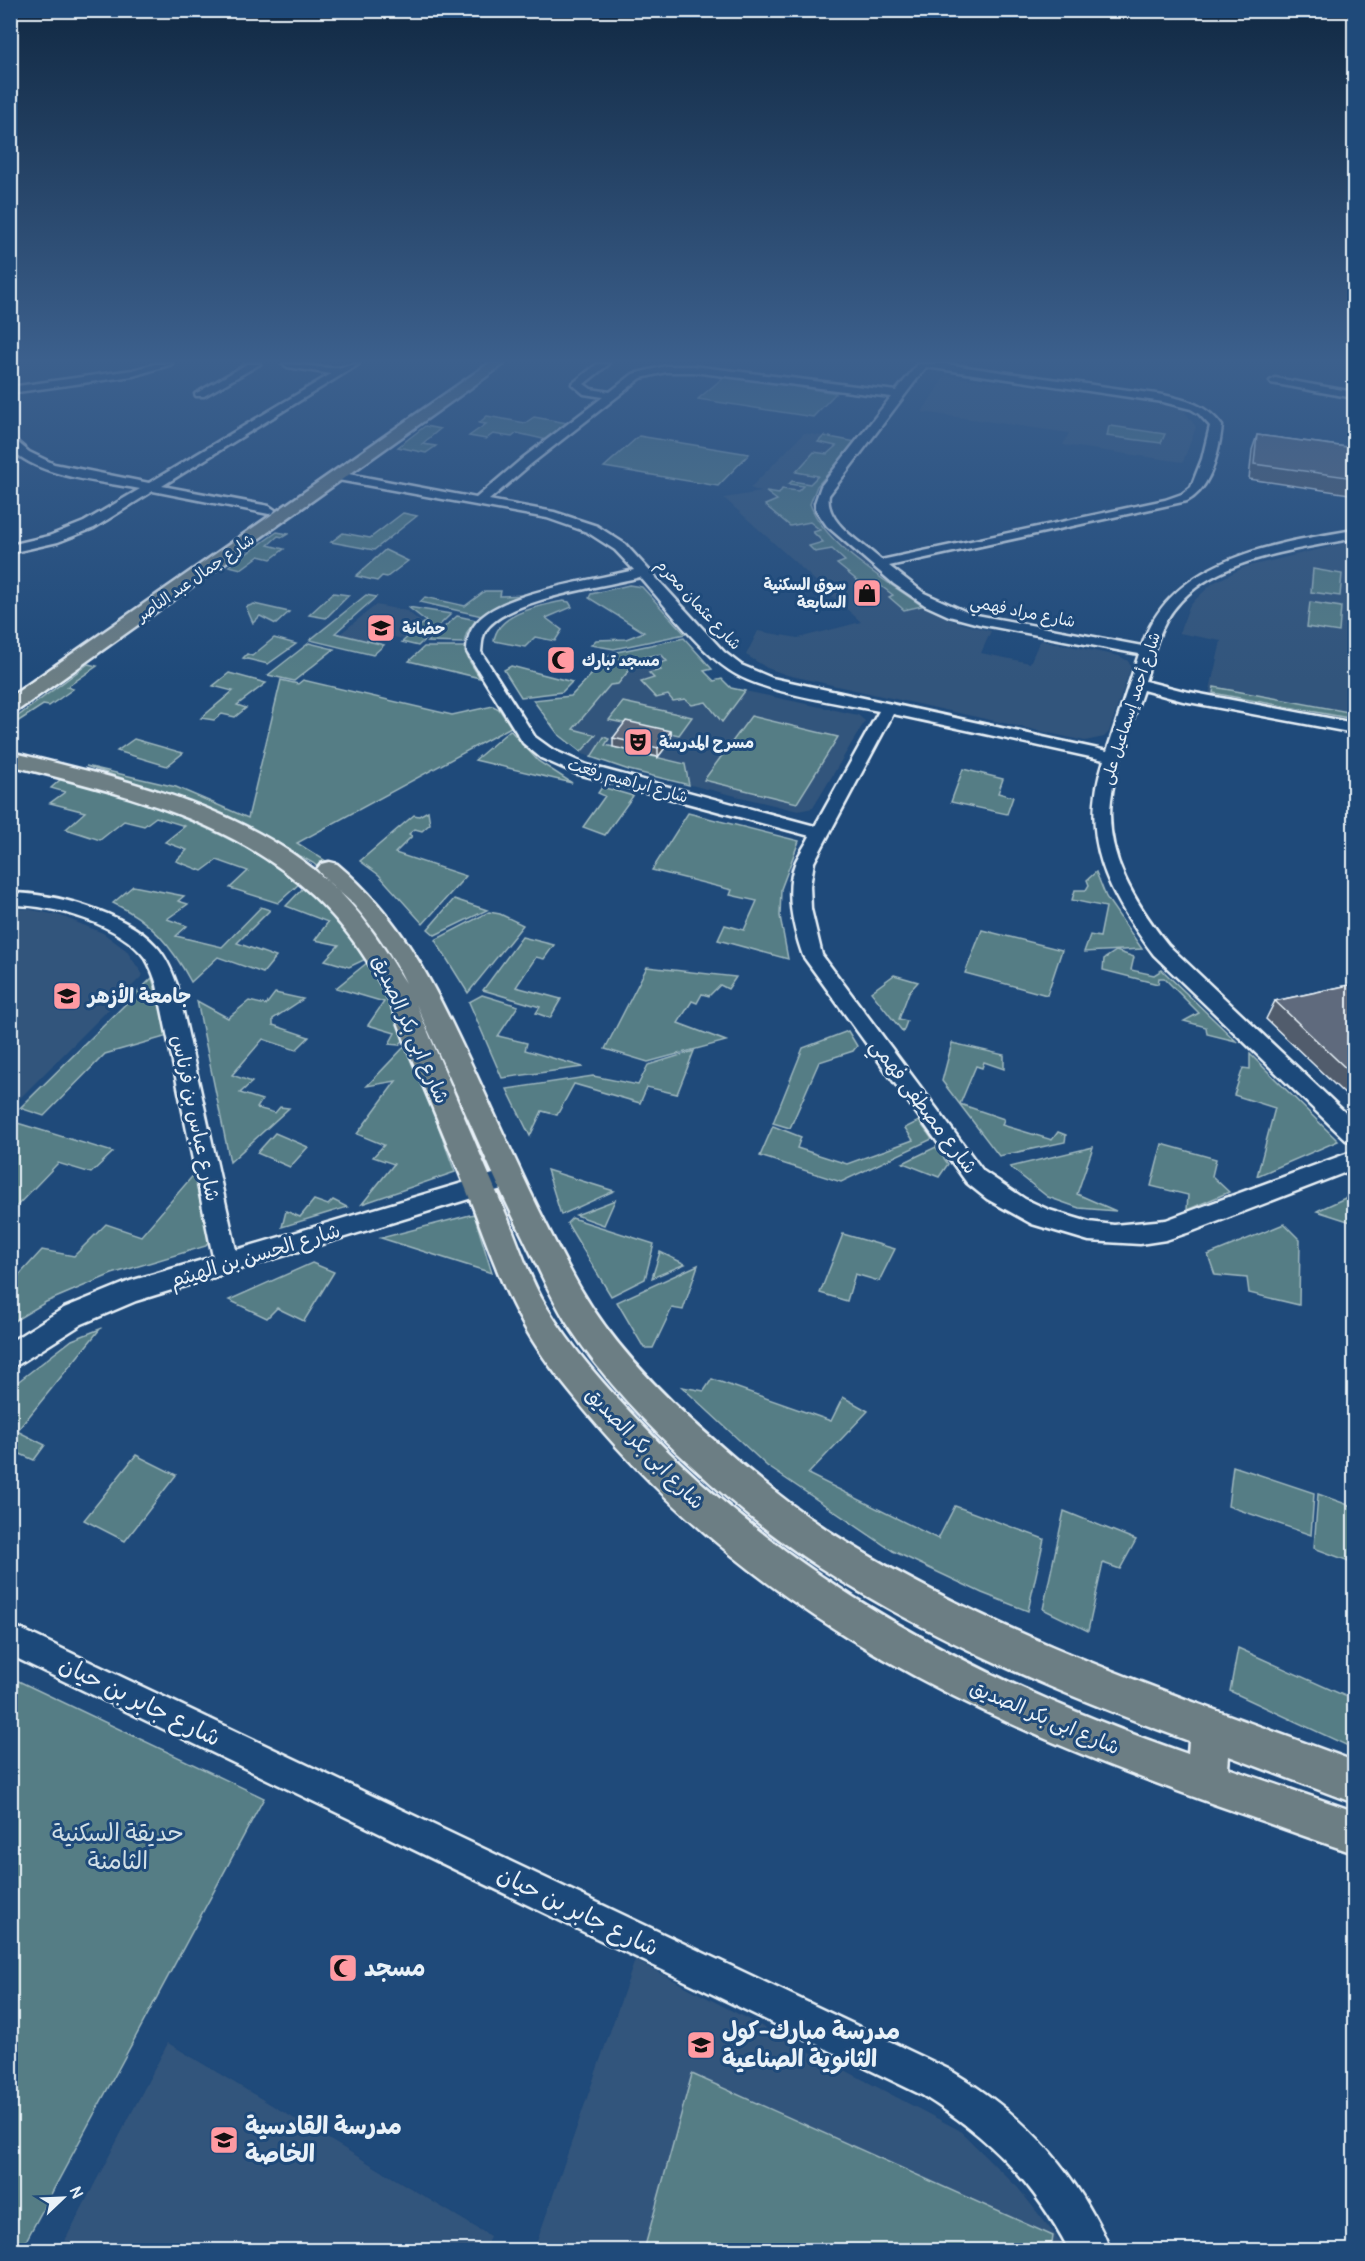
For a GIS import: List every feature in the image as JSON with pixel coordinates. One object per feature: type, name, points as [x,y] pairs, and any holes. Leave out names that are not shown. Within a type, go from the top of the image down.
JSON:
[{"type":"main road","name":"شارع جمال عبد الناصر","points":[[14,683],[331,470]]},
{"type":"main road","name":"شارع جمال عبد الناصر","points":[[10,707],[346,470]]},
{"type":"main road","points":[[14,683],[40,686]]},
{"type":"main road","name":"شارع ابى بكر الصديق","points":[[17,750],[191,808],[263,843],[315,880],[353,919],[384,964],[495,1183],[603,1347],[657,1411],[694,1448],[770,1512],[886,1589],[945,1621],[1008,1650],[1354,1782]]},
{"type":"main road","name":"شارع ابى بكر الصديق","points":[[495,1183],[532,1311],[559,1352],[626,1433],[710,1515],[817,1597],[943,1672],[1012,1706],[1084,1736],[1354,1832]]},
{"type":"main road","points":[[1207,1780],[1210,1727]]},
{"type":"street","points":[[56,470],[269,510]]},
{"type":"street","points":[[10,549],[39,543],[78,530],[180,470]]},
{"type":"street","points":[[479,502],[519,470]]},
{"type":"street","name":"شارع مراد فهمي","points":[[840,470],[827,486],[820,501],[823,512],[831,523],[920,596],[979,621],[1147,651]]},
{"type":"street","points":[[880,564],[1179,500],[1189,495],[1201,483],[1203,470]]},
{"type":"street","name":"شارع عثمان محرم","points":[[338,476],[550,515],[583,525],[612,540],[644,572],[718,655],[736,668],[780,685],[1113,757]]},
{"type":"street","name":"شارع أحمد إسماعيل على","points":[[1354,534],[1254,557],[1225,567],[1199,580],[1167,606],[1154,629],[1102,797],[1102,828],[1105,845],[1118,883],[1143,927],[1161,950],[1354,1134]]},
{"type":"street","name":"شارع ابراهيم رفعت","points":[[644,572],[516,603],[490,617],[478,630],[473,644],[474,652],[529,740],[547,754],[581,769],[820,833]]},
{"type":"street","points":[[1137,684],[1183,696],[1354,728]]},
{"type":"street","name":"شارع مصطفى فهمي","points":[[888,708],[805,862],[800,889],[802,920],[813,956],[975,1177],[1009,1203],[1047,1221],[1109,1234],[1149,1233],[1167,1230],[1354,1160]]},
{"type":"street","name":"شارع عباس بن فرناس","points":[[10,899],[26,898],[48,901],[122,928],[145,945],[159,965],[167,985],[227,1263]]},
{"type":"street","name":"شارع الحسن بن الهيثم","points":[[10,1356],[46,1332],[102,1303],[130,1292],[495,1183]]},
{"type":"street","name":"شارع جابر بن حيان","points":[[10,1639],[924,2076],[966,2099],[997,2122],[1026,2151],[1053,2185],[1090,2250]]},
{"type":"shaded area","name":"سوق السكنية السابعة","points":[[768,470],[833,470],[817,488],[812,502],[823,527],[884,578],[926,607],[956,622],[991,631],[981,653],[1030,663],[1040,640],[1119,656],[1128,661],[1131,667],[1109,732],[1104,737],[1085,741],[787,675],[767,668],[746,655],[758,631],[798,638],[861,622],[724,498],[761,492],[750,488]]},
{"type":"shaded area","points":[[1354,541],[1354,721],[1209,694],[1221,641],[1179,633],[1189,607],[1196,599],[1213,583],[1245,567]]},
{"type":"shaded area","name":"حضانة","points":[[376,605],[407,611],[422,623],[403,639],[390,636],[384,641],[377,639],[374,642],[340,634]]},
{"type":"shaded area","points":[[684,638],[712,669],[704,671],[714,681],[722,679],[731,688],[858,715],[865,721],[813,808],[798,811],[629,770],[583,754],[560,736],[533,700],[571,696],[612,653]]},
{"type":"shaded area","name":"جامعة الأزهر","points":[[11,909],[28,909],[61,916],[103,933],[126,950],[143,975],[11,1107]]},
{"type":"shaded area","name":"مدرسة مبارك-كول الثانوية الصناعية","points":[[635,1960],[959,2130],[1018,2188],[1067,2250],[534,2250]]},
{"type":"shaded area","name":"مدرسة القادسية الخاصة","points":[[168,2043],[490,2236],[485,2250],[60,2250]]},
{"type":"green space","points":[[619,470],[734,470],[718,486]]},
{"type":"green space","points":[[798,470],[832,470],[817,486],[810,504],[818,519],[829,534],[858,561],[922,606],[904,610],[889,597],[893,595],[877,583],[864,586],[837,564],[845,561],[832,549],[815,552],[809,546],[823,542],[813,532],[820,530],[810,522],[790,526],[765,505],[777,500],[766,492],[779,494],[782,489],[798,491],[803,486],[789,484],[792,481],[810,484],[818,476],[796,472]]},
{"type":"green space","points":[[403,513],[417,516],[374,550],[331,542],[343,533],[370,538]]},
{"type":"green space","points":[[277,532],[288,534],[283,537],[278,536],[268,545],[284,549],[271,559],[259,556],[241,569],[229,566]]},
{"type":"green space","points":[[385,550],[408,561],[387,577],[382,576],[377,581],[356,576]]},
{"type":"green space","points":[[1313,569],[1342,574],[1340,596],[1311,592]]},
{"type":"green space","points":[[629,585],[642,587],[685,634],[614,649],[591,645],[596,640],[626,639],[644,632],[589,598],[591,594]]},
{"type":"green space","points":[[485,591],[501,591],[500,596],[528,595],[482,616],[420,602],[425,597],[465,606]]},
{"type":"green space","points":[[333,593],[349,595],[326,618],[309,615]]},
{"type":"green space","points":[[366,595],[376,597],[335,633],[384,645],[373,655],[310,640]]},
{"type":"green space","points":[[563,601],[569,602],[572,607],[546,618],[562,630],[555,641],[535,637],[525,647],[494,641],[497,631],[511,617],[532,608]]},
{"type":"green space","points":[[1310,602],[1341,607],[1339,632],[1307,627]]},
{"type":"green space","points":[[254,604],[289,612],[276,624],[260,616],[253,623],[246,607]]},
{"type":"green space","points":[[408,607],[451,614],[418,646],[402,642],[426,621]]},
{"type":"green space","points":[[457,616],[476,620],[467,632],[464,643],[427,642]]},
{"type":"green space","points":[[274,638],[296,644],[268,664],[243,658],[247,654],[252,656]]},
{"type":"green space","points":[[684,638],[712,669],[704,671],[714,681],[722,679],[731,688],[745,691],[722,722],[706,702],[692,705],[685,699],[673,701],[668,695],[656,698],[641,682],[654,678],[649,673],[661,670],[656,664],[667,661],[661,654],[639,658],[618,684],[610,685],[573,729],[596,735],[581,752],[558,734],[533,700],[571,696],[612,653]]},
{"type":"green space","points":[[309,643],[334,649],[294,681],[268,675]]},
{"type":"green space","points":[[424,647],[465,647],[468,659],[480,678],[409,661]]},
{"type":"green space","points":[[88,664],[97,666],[67,687],[73,689],[49,706],[43,705],[17,722],[17,717]]},
{"type":"green space","points":[[511,666],[572,682],[562,692],[521,697],[504,670]]},
{"type":"green space","points":[[229,673],[266,683],[237,705],[246,708],[235,717],[222,714],[214,720],[201,718],[233,691],[213,686]]},
{"type":"green space","points":[[281,680],[298,684],[303,680],[452,715],[493,706],[499,709],[511,727],[297,843],[326,861],[349,880],[430,1014],[362,905],[313,863],[244,824],[199,804],[86,766],[176,787],[248,818]]},
{"type":"green space","points":[[1214,687],[1354,713],[1354,719],[1213,693]]},
{"type":"green space","points":[[623,702],[692,717],[679,735],[609,720]]},
{"type":"green space","points":[[751,716],[838,737],[797,803],[704,780]]},
{"type":"green space","points":[[510,730],[538,761],[572,783],[475,760]]},
{"type":"green space","points":[[604,737],[609,739],[605,745],[685,764],[689,785],[629,770],[591,757]]},
{"type":"green space","points":[[134,739],[183,753],[167,766],[117,751]]},
{"type":"green space","points":[[963,769],[1003,779],[998,793],[1013,797],[1007,814],[951,802]]},
{"type":"green space","points":[[61,779],[110,792],[201,826],[253,852],[300,883],[278,903],[230,888],[248,871],[217,860],[202,871],[176,861],[187,850],[165,842],[185,826],[156,817],[144,826],[124,821],[100,840],[66,829],[85,812],[50,803],[65,792],[51,788]]},
{"type":"green space","points":[[602,787],[633,796],[605,835],[583,827],[605,796],[598,793]]},
{"type":"green space","points":[[428,811],[430,824],[422,831],[415,829],[409,834],[412,836],[395,853],[466,876],[423,924],[379,875],[360,861],[414,815],[419,816]]},
{"type":"green space","points":[[688,813],[799,841],[781,889],[780,916],[788,959],[718,940],[725,925],[744,930],[757,901],[730,895],[732,890],[652,870]]},
{"type":"green space","points":[[1096,872],[1106,897],[1142,949],[1084,952],[1090,935],[1100,937],[1106,907],[1072,900],[1075,890],[1086,890],[1089,885],[1087,880]]},
{"type":"green space","points":[[133,886],[184,896],[178,901],[188,904],[167,919],[187,926],[176,936],[222,947],[261,907],[270,910],[237,943],[276,957],[263,973],[218,957],[191,982],[159,935],[138,917],[113,903]]},
{"type":"green space","points":[[305,886],[327,907],[368,958],[349,967],[325,960],[339,945],[315,940],[328,922],[286,906]]},
{"type":"green space","points":[[454,899],[487,910],[435,935],[428,929]]},
{"type":"green space","points":[[489,912],[500,914],[523,925],[468,993],[435,940]]},
{"type":"green space","points":[[982,930],[1062,950],[1047,995],[965,973]]},
{"type":"green space","points":[[522,937],[554,945],[544,959],[536,957],[516,987],[561,999],[550,1018],[536,1013],[540,1007],[483,990]]},
{"type":"green space","points":[[1116,951],[1134,957],[1131,970],[1154,975],[1162,970],[1236,1041],[1207,1034],[1206,1027],[1184,1021],[1199,1013],[1164,978],[1159,978],[1158,984],[1103,970],[1104,959]]},
{"type":"green space","points":[[368,962],[392,997],[407,1036],[399,1045],[389,1044],[395,1033],[368,1025],[384,1002],[336,988]]},
{"type":"green space","points":[[647,967],[736,977],[728,989],[720,985],[709,996],[702,994],[697,1003],[692,1001],[678,1023],[726,1041],[648,1062],[605,1049]]},
{"type":"green space","points":[[894,975],[918,982],[909,992],[899,1019],[907,1021],[903,1032],[871,992]]},
{"type":"green space","points":[[152,978],[168,1036],[105,1054],[44,1116],[20,1108]]},
{"type":"green space","points":[[275,993],[303,999],[273,1019],[273,1025],[309,1037],[296,1050],[263,1039],[232,1075],[252,1082],[240,1093],[262,1100],[257,1108],[275,1113],[280,1107],[289,1108],[230,1162],[197,1001],[228,1018],[249,1001],[266,1005]]},
{"type":"green space","points":[[482,995],[518,1006],[498,1036],[527,1043],[525,1050],[583,1067],[502,1078],[469,1002]]},
{"type":"green space","points":[[848,1031],[857,1046],[853,1051],[819,1062],[790,1128],[773,1123],[803,1048]]},
{"type":"green space","points":[[408,1043],[455,1172],[362,1204],[394,1164],[373,1157],[384,1145],[357,1134],[396,1081],[367,1086]]},
{"type":"green space","points":[[952,1043],[1004,1055],[1004,1069],[984,1062],[982,1068],[976,1066],[960,1104],[1004,1119],[1002,1125],[1052,1140],[1058,1132],[1066,1135],[1065,1142],[999,1156],[942,1081]]},
{"type":"green space","points":[[694,1051],[677,1094],[647,1087],[640,1103],[574,1084],[557,1115],[542,1111],[530,1136],[507,1089],[593,1076],[638,1085],[648,1065]]},
{"type":"green space","points":[[1250,1054],[1338,1141],[1257,1176],[1275,1108],[1234,1095],[1243,1068],[1250,1069]]},
{"type":"green space","points":[[919,1121],[932,1139],[841,1182],[760,1156],[773,1126],[801,1137],[797,1148],[847,1164],[913,1140],[905,1128]]},
{"type":"green space","points":[[14,1122],[113,1152],[91,1173],[58,1163],[12,1211],[10,1125]]},
{"type":"green space","points":[[275,1133],[308,1147],[290,1167],[257,1153]]},
{"type":"green space","points":[[1162,1144],[1216,1159],[1212,1176],[1229,1192],[1187,1210],[1188,1195],[1151,1186]]},
{"type":"green space","points":[[936,1147],[948,1164],[939,1177],[903,1163]]},
{"type":"green space","points":[[1093,1147],[1077,1194],[1116,1211],[1079,1208],[1048,1197],[1010,1167]]},
{"type":"green space","points":[[547,1170],[614,1191],[561,1215]]},
{"type":"green space","points":[[196,1172],[211,1235],[206,1246],[112,1274],[46,1302],[11,1323],[11,1284],[42,1250],[74,1256],[106,1224],[141,1236]]},
{"type":"green space","points":[[1354,1194],[1354,1223],[1317,1211],[1319,1210]]},
{"type":"green space","points":[[314,1200],[328,1205],[333,1200],[347,1207],[282,1227],[286,1211],[300,1217]]},
{"type":"green space","points":[[615,1200],[604,1225],[576,1215]]},
{"type":"green space","points":[[474,1214],[492,1273],[381,1238]]},
{"type":"green space","points":[[572,1218],[654,1244],[645,1279],[611,1296],[567,1223]]},
{"type":"green space","points":[[1284,1224],[1300,1240],[1299,1305],[1249,1293],[1247,1278],[1215,1275],[1208,1255]]},
{"type":"green space","points":[[843,1234],[895,1249],[879,1281],[855,1274],[847,1301],[820,1293]]},
{"type":"green space","points":[[660,1252],[685,1264],[652,1278]]},
{"type":"green space","points":[[312,1263],[334,1272],[304,1321],[277,1308],[267,1318],[229,1300]]},
{"type":"green space","points":[[698,1265],[683,1310],[672,1308],[653,1348],[644,1348],[617,1302]]},
{"type":"green space","points":[[100,1329],[17,1431],[45,1445],[34,1460],[11,1450],[11,1387],[72,1340]]},
{"type":"green space","points":[[712,1379],[831,1421],[843,1397],[868,1411],[808,1474],[938,1539],[955,1506],[1044,1539],[1028,1611],[982,1593],[893,1551],[767,1466],[682,1387],[704,1391]]},
{"type":"green space","points":[[136,1455],[176,1475],[125,1541],[84,1520]]},
{"type":"green space","points":[[1233,1466],[1314,1493],[1311,1535],[1228,1506]]},
{"type":"green space","points":[[1318,1494],[1354,1507],[1354,1563],[1314,1548]]},
{"type":"green space","points":[[1064,1511],[1136,1540],[1120,1569],[1103,1563],[1088,1631],[1043,1609]]},
{"type":"green space","points":[[1238,1648],[1354,1700],[1348,1746],[1230,1691]]},
{"type":"green space","name":"حديقة السكنية الثامنة","points":[[10,1677],[264,1798],[21,2250],[10,2250]]},
{"type":"green space","points":[[692,2074],[1053,2236],[1051,2250],[644,2250]]},
{"type":"building","points":[[1293,470],[1354,470],[1354,478]]},
{"type":"building","points":[[626,721],[671,731],[658,748],[613,738]]},
{"type":"building","points":[[1354,984],[1354,1076],[1275,1001]]},
{"type":"place","name":"سوق السكنية السابعة","points":[[867,593]]},
{"type":"place","name":"حضانة","points":[[381,628]]},
{"type":"place","name":"مسجد تبارك","points":[[561,660]]},
{"type":"place","name":"مسرح المدرسة","points":[[638,742]]},
{"type":"place","name":"جامعة الأزهر","points":[[67,996]]},
{"type":"place","name":"مسجد","points":[[343,1968]]},
{"type":"place","name":"مدرسة مبارك-كول الثانوية الصناعية","points":[[701,2045]]},
{"type":"place","name":"مدرسة القادسية الخاصة","points":[[224,2140]]}]
